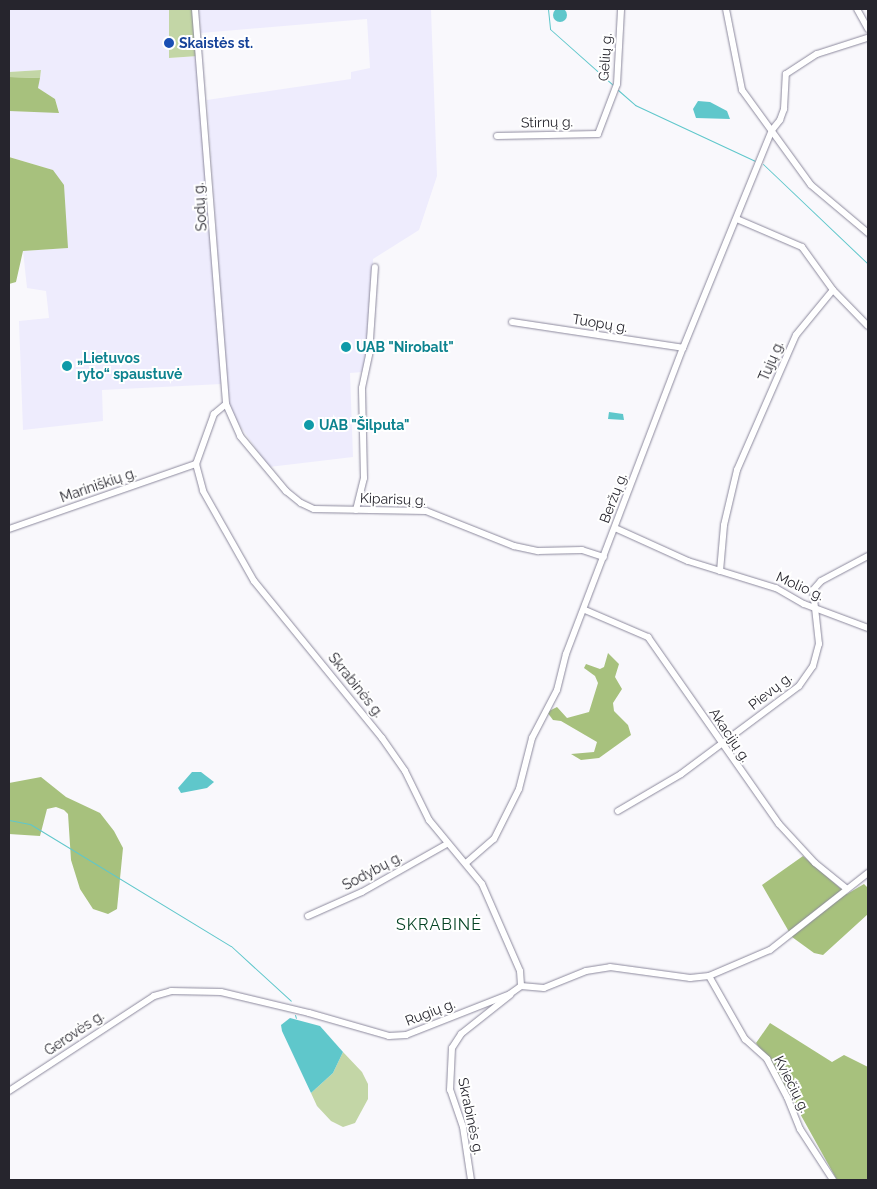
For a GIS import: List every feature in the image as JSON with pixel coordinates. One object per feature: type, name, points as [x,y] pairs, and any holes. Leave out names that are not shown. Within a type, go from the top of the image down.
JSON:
[{"type":"street","name":"Sodų g.","points":[[195,9],[226,404]]},
{"type":"street","name":"Gėlių g.","points":[[598,134],[617,84],[621,9]]},
{"type":"street","points":[[726,9],[742,90],[811,185],[868,233]]},
{"type":"street","points":[[859,12],[868,29]]},
{"type":"street","name":"Beržų g.","points":[[466,863],[494,839],[519,789],[532,738],[557,690],[566,654],[585,610],[683,348],[772,130],[784,110],[787,72],[817,54],[868,38]]},
{"type":"street","name":"Stirnų g.","points":[[497,136],[598,134]]},
{"type":"street","points":[[737,219],[802,247],[833,290],[868,326]]},
{"type":"street","points":[[356,510],[364,478],[362,388],[370,354],[375,267]]},
{"type":"street","name":"Tujų g.","points":[[720,571],[721,543],[737,470],[796,335],[833,290]]},
{"type":"street","name":"Tuopų g.","points":[[512,322],[683,348]]},
{"type":"street","points":[[196,464],[214,414],[226,404]]},
{"type":"street","name":"Kiparisų g.","points":[[226,404],[240,436],[300,503],[314,509],[426,511],[514,546],[538,551],[582,550],[604,557]]},
{"type":"street","name":"Mariniškių g.","points":[[9,529],[196,464]]},
{"type":"street","name":"Skrabinės g.","points":[[196,464],[203,491],[254,581],[392,752],[429,820],[482,884],[497,914],[520,970],[521,986]]},
{"type":"street","name":"Molio g.","points":[[615,528],[688,561],[776,588],[815,607],[868,628]]},
{"type":"street","name":"Pievų g.","points":[[618,811],[668,783],[789,695],[808,675],[819,644],[813,590],[821,581],[868,556]]},
{"type":"street","name":"Akacijų g.","points":[[585,610],[648,637],[722,745],[790,838],[847,889]]},
{"type":"street","name":"Sodybų g.","points":[[308,916],[362,892],[447,844]]},
{"type":"street","points":[[521,986],[544,988],[586,971],[610,967],[690,978],[709,976],[770,950],[868,873]]},
{"type":"street","name":"Kviečių g.","points":[[709,976],[745,1039],[767,1059],[800,1129],[833,1180]]},
{"type":"street","name":"Rugių g.","points":[[154,996],[186,990],[221,992],[309,1013],[389,1036],[406,1035],[510,994],[521,986]]},
{"type":"street","name":"Skrabinės g.","points":[[470,1180],[461,1120],[450,1090],[452,1048],[461,1034],[510,994]]},
{"type":"street","name":"Gerovės g.","points":[[9,1091],[154,996]]},
{"type":"shaded area","points":[[9,9],[169,9],[169,58],[198,56],[222,384],[102,390],[103,421],[23,430],[19,321],[49,318],[46,291],[27,288],[23,251],[67,248],[53,170],[9,157],[9,111],[59,112],[55,99],[38,88],[41,70],[9,72]]},
{"type":"shaded area","points":[[199,9],[431,9],[437,176],[419,230],[373,259],[372,313],[363,372],[350,373],[353,457],[269,467],[229,410],[207,100],[351,79],[351,72],[370,68],[367,19],[201,33]]},
{"type":"green space","points":[[169,9],[193,9],[198,56],[169,58]]},
{"type":"green space","points":[[41,70],[40,78],[9,77],[9,72]]},
{"type":"green space","points":[[9,77],[40,78],[38,88],[55,99],[59,113],[9,111]]},
{"type":"green space","points":[[9,157],[53,170],[64,185],[68,248],[23,251],[16,282],[9,284]]},
{"type":"green space","points":[[608,653],[619,664],[615,677],[622,689],[613,703],[614,711],[628,725],[631,735],[599,758],[581,760],[571,754],[594,752],[597,742],[561,721],[553,720],[547,712],[557,707],[567,718],[589,712],[598,683],[595,676],[584,668],[586,664],[600,669],[604,667]]},
{"type":"green space","points":[[41,777],[66,797],[100,813],[114,831],[123,848],[117,909],[108,914],[93,909],[80,889],[71,860],[68,814],[64,810],[56,807],[47,809],[40,836],[9,834],[9,783]]},
{"type":"green space","points":[[803,856],[847,894],[864,884],[868,888],[868,914],[823,955],[814,953],[792,937],[762,885]]},
{"type":"green space","points":[[770,1023],[832,1062],[844,1055],[868,1067],[868,1180],[837,1180],[779,1076],[756,1043]]},
{"type":"green space","points":[[343,1052],[362,1072],[368,1084],[368,1099],[355,1123],[343,1127],[331,1121],[317,1106],[311,1093],[333,1073]]},
{"type":"water","points":[[560,8],[565,10],[567,15],[565,20],[560,22],[555,20],[553,15],[555,10]]},
{"type":"water","points":[[698,101],[710,102],[727,111],[730,119],[696,118],[693,109]]},
{"type":"water","points":[[609,412],[623,414],[624,420],[608,419]]},
{"type":"water","points":[[192,772],[201,772],[214,782],[207,788],[181,793],[178,788]]},
{"type":"water","points":[[290,1018],[320,1026],[343,1052],[333,1073],[311,1093],[282,1031],[281,1025]]},
{"type":"waterway","points":[[548,9],[550,29],[613,85]]},
{"type":"waterway","points":[[618,90],[635,105],[755,161]]},
{"type":"waterway","points":[[763,164],[868,264]]},
{"type":"waterway","points":[[9,820],[30,824],[231,946],[291,1001]]},
{"type":"place","name":"Skaistės st.","points":[[169,43]]},
{"type":"place","name":"UAB \"Nirobalt\"","points":[[346,347]]},
{"type":"place","name":"„Lietuvos ryto“ spaustuvė","points":[[67,366]]},
{"type":"place","name":"UAB \"Šilputa\"","points":[[309,425]]},
{"type":"district","name":"SKRABINĖ","points":[[439,925]]}]
